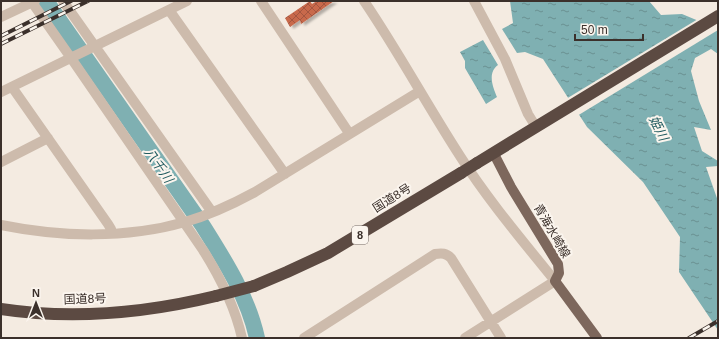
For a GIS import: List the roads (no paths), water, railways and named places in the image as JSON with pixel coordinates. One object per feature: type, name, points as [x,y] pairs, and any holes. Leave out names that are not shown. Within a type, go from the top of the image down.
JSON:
[{"type":"highway","name":"国道8号","points":[[1,309],[27,313],[62,314],[126,312],[185,304],[254,286],[328,253],[494,154],[718,16]]},
{"type":"main road","name":"青海水崎線","points":[[494,154],[511,187],[558,264],[559,273],[555,280]]},
{"type":"main road","points":[[555,280],[597,338]]},
{"type":"street","points":[[63,1],[212,212]]},
{"type":"street","points":[[1,92],[187,1]]},
{"type":"street","points":[[261,1],[349,134]]},
{"type":"street","points":[[364,1],[382,27],[460,156],[488,196],[555,280],[465,338]]},
{"type":"street","points":[[474,1],[508,65],[528,114],[540,125]]},
{"type":"street","points":[[1,17],[33,2],[206,255],[221,282],[236,316],[242,338]]},
{"type":"street","points":[[169,10],[284,174]]},
{"type":"street","points":[[12,86],[108,224],[112,233]]},
{"type":"street","points":[[1,226],[44,233],[73,234],[112,233],[150,229],[184,222],[235,203],[420,91]]},
{"type":"street","points":[[1,162],[48,138]]},
{"type":"street","points":[[304,338],[439,253],[447,255],[450,258],[501,338]]},
{"type":"water","name":"姫川","points":[[510,1],[649,1],[661,15],[682,14],[718,29],[718,54],[711,49],[695,58],[691,71],[699,101],[711,130],[694,127],[702,151],[718,161],[718,166],[706,167],[718,201],[718,330],[679,272],[680,237],[643,182],[587,127],[543,59],[525,52],[517,53],[502,29],[513,23]]},
{"type":"water","points":[[483,40],[498,65],[492,76],[497,97],[486,104],[465,68],[465,61],[460,52]]},
{"type":"waterway","name":"八千川","points":[[46,1],[203,226],[242,294],[257,338]]},
{"type":"railway","points":[[1,36],[71,1]]},
{"type":"railway","points":[[1,44],[88,1]]},
{"type":"railway","points":[[689,338],[718,321]]}]
